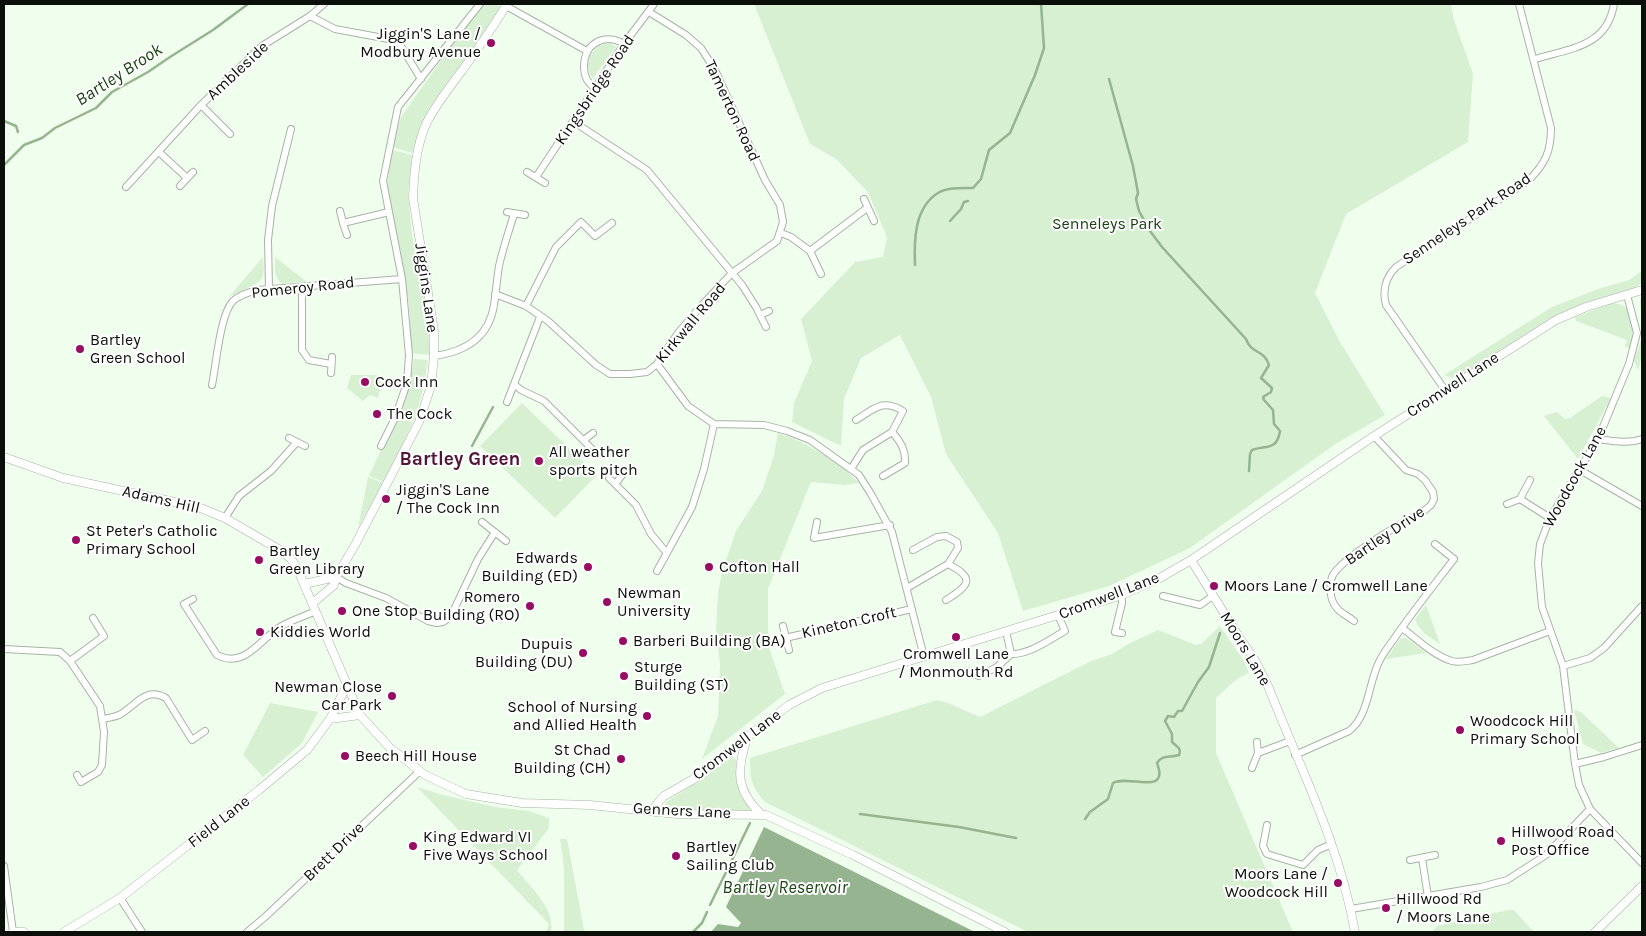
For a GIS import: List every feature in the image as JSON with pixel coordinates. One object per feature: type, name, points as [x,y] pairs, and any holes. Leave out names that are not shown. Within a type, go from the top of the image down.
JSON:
[{"type":"street","name":"Ambleside","points":[[126,187],[201,105],[262,46],[310,16],[324,4]]},
{"type":"street","name":"Jiggins Lane","points":[[381,446],[395,418],[407,383],[409,355],[402,279],[383,181],[398,107],[480,4]]},
{"type":"street","name":"Kingsbridge Road","points":[[536,177],[624,44],[654,4]]},
{"type":"street","name":"Senneleys Park Road","points":[[1445,390],[1386,305],[1384,286],[1387,277],[1396,267],[1528,181],[1544,163],[1551,140],[1552,128],[1519,4]]},
{"type":"street","points":[[1535,59],[1596,38],[1604,32],[1609,24],[1614,4]]},
{"type":"street","points":[[506,5],[587,51]]},
{"type":"street","name":"Jiggins Lane","points":[[313,603],[334,585],[336,577],[419,422],[430,386],[434,356],[434,331],[413,198],[417,156],[427,123],[506,5]]},
{"type":"street","name":"Tamerton Road","points":[[649,12],[686,35],[701,48],[710,61],[765,180],[780,205],[783,222],[781,233]]},
{"type":"street","points":[[310,16],[334,29],[389,39],[399,43],[421,79]]},
{"type":"street","points":[[595,88],[586,79],[584,72],[587,51],[593,44],[605,40],[616,39],[624,44]]},
{"type":"street","name":"Ambleside","points":[[201,105],[230,134]]},
{"type":"street","points":[[574,122],[647,170],[742,284],[766,327]]},
{"type":"street","points":[[269,289],[268,240],[272,206],[291,130]]},
{"type":"street","points":[[159,152],[186,178]]},
{"type":"street","points":[[180,186],[193,172]]},
{"type":"street","points":[[527,172],[545,183]]},
{"type":"street","points":[[864,199],[874,221]]},
{"type":"street","points":[[810,251],[867,208]]},
{"type":"street","points":[[340,211],[347,235]]},
{"type":"street","points":[[343,223],[388,212]]},
{"type":"street","points":[[507,212],[525,215]]},
{"type":"street","points":[[434,356],[466,348],[480,335],[490,319],[494,306],[500,265],[514,214]]},
{"type":"street","points":[[526,306],[556,247],[581,222],[595,236],[612,224]]},
{"type":"street","points":[[781,233],[810,251],[821,274]]},
{"type":"street","name":"Kirkwall Road","points":[[495,294],[526,306],[548,321],[596,365],[610,374],[647,372],[657,364],[701,306],[732,273],[777,241],[781,233]]},
{"type":"street","name":"Pomeroy Road","points":[[212,385],[224,319],[233,301],[242,295],[258,290],[402,279]]},
{"type":"street","points":[[302,287],[302,350],[309,360],[332,360],[331,373]]},
{"type":"street","points":[[1627,295],[1642,290]]},
{"type":"street","name":"Cromwell Lane","points":[[655,812],[656,806],[664,796],[692,780],[789,706],[822,688],[1122,595],[1158,579],[1192,560],[1374,436],[1556,320],[1586,307],[1627,295]]},
{"type":"street","name":"Woodcock Lane","points":[[1627,295],[1637,333],[1629,364],[1598,439],[1550,518],[1540,544],[1538,563],[1542,607],[1563,666],[1578,784],[1590,809],[1642,863]]},
{"type":"street","points":[[760,314],[769,311]]},
{"type":"street","points":[[507,402],[540,317]]},
{"type":"street","points":[[657,364],[688,406],[714,424],[764,425],[787,431],[810,440],[859,475],[890,525],[924,657]]},
{"type":"street","points":[[515,385],[521,390],[544,400],[595,452]]},
{"type":"street","points":[[851,468],[863,450],[892,432],[903,411],[887,404],[877,407],[856,420]]},
{"type":"street","points":[[657,571],[692,507],[704,469],[714,424]]},
{"type":"street","points":[[883,476],[905,463],[906,453],[898,438],[892,432]]},
{"type":"street","points":[[584,440],[593,433]]},
{"type":"street","name":"Bartley Drive","points":[[1354,620],[1334,606],[1331,596],[1331,578],[1337,569],[1376,539],[1424,510],[1431,505],[1434,499],[1433,492],[1425,480],[1418,474],[1406,470],[1374,436]]},
{"type":"street","points":[[289,438],[305,446]]},
{"type":"street","points":[[1598,439],[1618,442],[1642,439]]},
{"type":"street","points":[[225,518],[239,496],[271,471],[297,442]]},
{"type":"street","name":"Adams Hill","points":[[4,457],[63,478],[180,502],[225,518],[280,550],[291,559],[313,603]]},
{"type":"street","points":[[1580,470],[1642,506]]},
{"type":"street","points":[[616,483],[623,474]]},
{"type":"street","points":[[609,478],[636,505],[652,534],[666,552]]},
{"type":"street","points":[[1506,504],[1520,499],[1530,480]]},
{"type":"street","points":[[1520,499],[1550,518]]},
{"type":"street","points":[[482,522],[506,541]]},
{"type":"street","points":[[817,522],[814,538],[890,525]]},
{"type":"street","points":[[304,584],[336,577],[346,583],[386,598],[428,621],[443,622],[451,616],[478,559],[495,532]]},
{"type":"street","points":[[907,588],[948,564],[958,548],[957,542],[946,536],[936,537],[913,550]]},
{"type":"street","points":[[1295,755],[1355,727],[1363,712],[1373,674],[1380,660],[1454,559],[1435,544]]},
{"type":"street","name":"Moors Lane","points":[[1192,560],[1239,638],[1255,660],[1268,686],[1332,844],[1351,908],[1355,932]]},
{"type":"street","points":[[946,600],[964,589],[966,584],[965,577],[961,571],[948,564]]},
{"type":"street","points":[[1122,595],[1115,632],[1122,633]]},
{"type":"street","points":[[1164,596],[1200,605],[1213,596]]},
{"type":"street","points":[[193,599],[184,604],[217,655],[226,660],[235,660],[246,654],[280,627],[316,612]]},
{"type":"street","name":"Genners Lane","points":[[313,603],[360,715],[390,748],[420,771],[466,794],[522,802],[590,804],[677,814],[762,814],[853,855],[1005,932]]},
{"type":"street","points":[[1563,666],[1590,658],[1604,648],[1642,606]]},
{"type":"street","name":"Kineton Croft","points":[[785,638],[912,609]]},
{"type":"street","points":[[968,671],[979,676],[998,666],[1011,654],[1017,654],[1030,649],[1065,631],[1058,615]]},
{"type":"street","points":[[70,661],[104,636],[92,618]]},
{"type":"street","name":"Kineton Croft","points":[[783,626],[789,650]]},
{"type":"street","points":[[1402,628],[1437,653],[1452,661],[1460,662],[1473,660],[1550,630]]},
{"type":"street","points":[[1006,631],[1011,654]]},
{"type":"street","points":[[4,649],[51,650],[60,652],[70,661],[100,706],[104,732],[102,765],[98,772],[81,782],[77,774]]},
{"type":"street","name":"Field Lane","points":[[64,932],[120,898],[259,790],[307,750],[330,719],[347,685]]},
{"type":"street","points":[[103,718],[120,715],[144,696],[160,695],[166,698],[192,740],[205,731]]},
{"type":"street","points":[[330,719],[360,715]]},
{"type":"street","points":[[747,738],[741,757],[740,781],[750,801],[762,814]]},
{"type":"street","points":[[1258,753],[1290,741]]},
{"type":"street","points":[[1252,768],[1258,753],[1257,742]]},
{"type":"street","points":[[1575,764],[1642,745]]},
{"type":"street","name":"Brett Drive","points":[[247,932],[420,771]]},
{"type":"street","points":[[1351,908],[1428,897],[1507,880],[1546,855],[1590,809]]},
{"type":"street","points":[[1267,825],[1263,846],[1267,854],[1303,865],[1318,850],[1332,844]]},
{"type":"street","points":[[1410,860],[1435,855]]},
{"type":"street","points":[[1422,858],[1428,897]]},
{"type":"street","points":[[4,866],[13,932],[24,932]]},
{"type":"street","points":[[1595,932],[1640,888],[1642,879]]},
{"type":"street","points":[[120,898],[142,932]]},
{"type":"green space","points":[[481,4],[494,4],[501,7],[435,101],[424,121],[412,153],[392,147],[401,117]]},
{"type":"green space","name":"Senneleys Park","points":[[754,4],[1451,4],[1454,20],[1473,74],[1468,142],[1346,214],[1315,293],[1340,342],[1385,415],[1334,445],[1190,548],[1109,586],[1023,611],[998,533],[946,454],[931,397],[900,335],[861,358],[844,399],[841,446],[792,422],[794,403],[812,361],[801,319],[855,262],[883,257],[887,237],[868,192],[836,159],[810,144]]},
{"type":"green space","points":[[610,43],[616,47],[593,78],[590,75],[587,60],[596,48]]},
{"type":"green space","points":[[392,150],[412,155],[408,194],[412,235],[426,303],[430,355],[411,353],[409,306],[387,187]]},
{"type":"green space","points":[[263,257],[263,273],[260,281],[228,298]]},
{"type":"green space","points":[[275,257],[307,282],[281,283],[276,274]]},
{"type":"green space","points":[[1642,271],[1642,283],[1635,288],[1587,302],[1557,315],[1462,374],[1453,378],[1444,375],[1552,307],[1598,289],[1629,280]]},
{"type":"green space","points":[[1642,297],[1642,327],[1640,300]]},
{"type":"green space","points":[[1613,303],[1624,306],[1630,314],[1633,332],[1630,348],[1625,347],[1627,340],[1576,321],[1575,317]]},
{"type":"green space","points":[[1642,327],[1642,355],[1638,371],[1634,360],[1641,340]]},
{"type":"green space","points":[[414,359],[428,360],[424,386],[414,421],[399,417],[409,386]]},
{"type":"green space","name":"Cock Inn","points":[[351,375],[383,375],[378,398],[370,395],[363,401],[347,388]]},
{"type":"green space","points":[[1602,396],[1611,398],[1578,459],[1544,416],[1557,412],[1565,419],[1570,418]]},
{"type":"green space","name":"All weather sports pitch","points":[[522,403],[597,475],[555,518],[480,446]]},
{"type":"green space","points":[[395,418],[413,422],[384,482],[369,476]]},
{"type":"green space","points":[[778,433],[799,441],[821,453],[842,467],[859,483],[845,485],[811,482],[768,589],[768,645],[785,694],[702,759],[718,716],[720,664],[716,631],[718,593],[722,572],[736,531],[762,491],[774,455]]},
{"type":"green space","points":[[368,477],[383,483],[358,528]]},
{"type":"green space","points":[[1426,605],[1440,644],[1422,630],[1415,619]]},
{"type":"green space","points":[[1220,626],[1244,661],[1249,673],[1237,679],[1216,698],[1216,753],[1293,932],[1028,932],[765,802],[752,782],[750,758],[937,700],[980,717],[1091,661],[1112,654],[1158,630],[1196,645],[1201,644]]},
{"type":"green space","points":[[1401,638],[1406,638],[1426,653],[1386,659]]},
{"type":"green space","points":[[270,703],[318,712],[302,743],[263,777],[243,755]]},
{"type":"green space","points":[[1574,710],[1581,712],[1619,748],[1601,753],[1583,744]]},
{"type":"green space","points":[[729,757],[733,757],[736,760],[736,780],[750,811],[675,810],[664,807],[666,802],[700,780]]},
{"type":"green space","points":[[417,787],[495,807],[529,811],[549,818],[549,828],[517,870],[546,907],[551,923],[551,932],[546,932],[549,924]]},
{"type":"green space","points":[[560,839],[567,839],[584,930],[587,932],[564,932],[564,867]]},
{"type":"green space","points":[[1514,910],[1533,931],[1432,932],[1437,926]]},
{"type":"water","name":"Bartley Reservoir","points":[[764,827],[975,932],[711,932],[718,924],[738,927],[741,923],[726,907]]},
{"type":"waterway","name":"Bartley Brook","points":[[4,165],[24,145],[42,138],[55,128],[96,108],[112,92],[148,72],[213,30],[248,4]]},
{"type":"waterway","points":[[915,265],[917,226],[924,207],[930,199],[942,191],[955,188],[973,188],[981,179],[989,150],[1010,133],[1035,75],[1044,48],[1041,4]]},
{"type":"waterway","points":[[1109,79],[1133,166],[1139,211],[1150,231],[1162,247],[1246,339],[1248,344],[1264,356],[1269,365],[1261,378],[1272,388],[1271,392],[1263,397],[1273,410],[1274,424],[1280,431],[1279,437],[1270,446],[1252,450],[1249,471]]},
{"type":"waterway","points":[[4,121],[16,126],[18,132]]},
{"type":"waterway","points":[[950,221],[961,209],[964,202],[968,201]]},
{"type":"waterway","points":[[472,446],[493,407]]},
{"type":"waterway","points":[[1085,819],[1090,812],[1108,799],[1113,783],[1119,781],[1152,782],[1158,779],[1157,763],[1159,760],[1164,757],[1179,755],[1179,749],[1172,742],[1172,734],[1165,721],[1168,716],[1174,717],[1178,711],[1182,711],[1198,682],[1209,667],[1220,633]]},
{"type":"waterway","points":[[860,814],[959,827],[1016,838]]},
{"type":"waterway","points":[[710,905],[750,823]]},
{"type":"waterway","points":[[693,932],[702,923],[707,912]]},
{"type":"place","name":"Jiggin'S Lane / Modbury Avenue","points":[[491,43]]},
{"type":"place","name":"Bartley Green School","points":[[80,349]]},
{"type":"place","name":"Cock Inn","points":[[365,382]]},
{"type":"place","name":"The Cock","points":[[377,414]]},
{"type":"place","name":"All weather sports pitch","points":[[539,461]]},
{"type":"place","name":"Jiggin'S Lane / The Cock Inn","points":[[386,499]]},
{"type":"place","name":"St Peter's Catholic Primary School","points":[[76,540]]},
{"type":"place","name":"Bartley Green Library","points":[[259,560]]},
{"type":"place","name":"Edwards Building (ED)","points":[[588,567]]},
{"type":"place","name":"Cofton Hall","points":[[709,567]]},
{"type":"place","name":"Moors Lane / Cromwell Lane","points":[[1214,586]]},
{"type":"place","name":"Newman University","points":[[607,602]]},
{"type":"place","name":"Romero Building (RO)","points":[[530,606]]},
{"type":"place","name":"One Stop","points":[[342,611]]},
{"type":"place","name":"Kiddies World","points":[[260,632]]},
{"type":"place","name":"Cromwell Lane / Monmouth Rd","points":[[956,637]]},
{"type":"place","name":"Barberi Building (BA)","points":[[623,641]]},
{"type":"place","name":"Dupuis Building (DU)","points":[[583,653]]},
{"type":"place","name":"Sturge Building (ST)","points":[[624,676]]},
{"type":"place","name":"Newman Close Car Park","points":[[392,696]]},
{"type":"place","name":"School of Nursing and Allied Health","points":[[647,716]]},
{"type":"place","name":"Woodcock Hill Primary School","points":[[1460,730]]},
{"type":"place","name":"Beech Hill House","points":[[345,756]]},
{"type":"place","name":"St Chad Building (CH)","points":[[621,759]]},
{"type":"place","name":"Hillwood Road Post Office","points":[[1501,841]]},
{"type":"place","name":"King Edward VI Five Ways School","points":[[413,846]]},
{"type":"place","name":"Bartley Sailing Club","points":[[676,856]]},
{"type":"place","name":"Moors Lane / Woodcock Hill","points":[[1338,883]]},
{"type":"place","name":"Hillwood Rd / Moors Lane","points":[[1386,908]]},
{"type":"district","name":"Bartley Green","points":[[460,460]]}]
